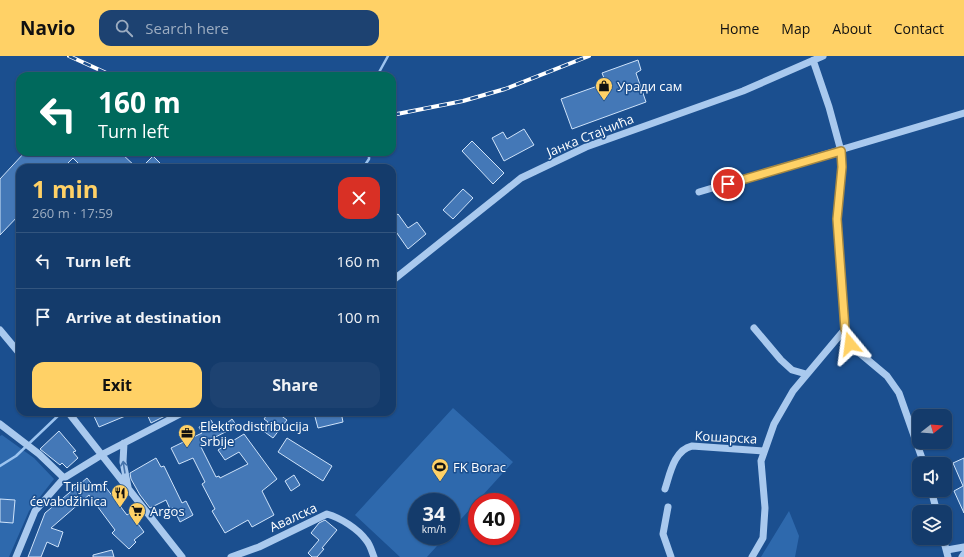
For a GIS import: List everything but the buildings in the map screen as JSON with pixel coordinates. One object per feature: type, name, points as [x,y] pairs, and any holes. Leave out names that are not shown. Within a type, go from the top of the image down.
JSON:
[{"type":"street","name":"Јанка Стајчића","points":[[396,278],[521,178],[586,147],[743,91],[823,56]]},
{"type":"street","points":[[813,60],[829,107],[841,151],[842,167],[837,219],[845,329],[850,344],[888,376],[899,393],[922,457]]},
{"type":"street","points":[[699,192],[841,151],[964,113]]},
{"type":"street","points":[[754,328],[781,360],[792,370],[806,374]]},
{"type":"street","points":[[752,557],[763,538],[765,508],[761,460],[774,424],[792,391],[845,329]]},
{"type":"street","points":[[0,330],[16,349]]},
{"type":"street","points":[[71,416],[103,454],[182,557]]},
{"type":"street","points":[[16,557],[35,511],[64,478],[103,454],[176,416]]},
{"type":"street","points":[[0,424],[39,454],[64,478]]},
{"type":"street","points":[[124,444],[123,462],[129,489]]},
{"type":"street","name":"Кошарска","points":[[665,489],[676,458],[685,448],[692,446],[764,451]]},
{"type":"street","points":[[668,507],[663,534],[671,557]]},
{"type":"street","name":"Авалска","points":[[230,557],[260,546],[327,514],[334,516],[352,527],[367,540],[374,557]]},
{"type":"street","points":[[947,554],[964,547]]},
{"type":"shaded area","name":"FK Borac","points":[[453,408],[513,462],[485,493],[468,493],[468,511],[460,520],[460,493],[408,493],[408,545],[438,545],[427,557],[400,557],[355,515]]},
{"type":"shaded area","points":[[2,435],[34,458],[54,479],[29,511],[9,557],[0,557],[0,436]]},
{"type":"shaded area","points":[[789,511],[799,536],[795,557],[761,557]]},
{"type":"waterway","points":[[379,72],[388,56]]},
{"type":"waterway","points":[[366,164],[369,156]]},
{"type":"waterway","points":[[0,466],[16,456],[58,416]]},
{"type":"railway","points":[[69,56],[104,72]]},
{"type":"railway","points":[[396,114],[463,101],[505,89],[589,56]]},
{"type":"place","name":"Уради сам","points":[[604,101]]},
{"type":"place","name":"Elektrodistribucija Srbije","points":[[187,448]]},
{"type":"place","name":"FK Borac","points":[[440,482]]},
{"type":"place","name":"Trijumf ćevabdžinica","points":[[120,508]]},
{"type":"place","name":"Argos","points":[[137,526]]},
{"type":"route","points":[[728,184],[841,151],[842,167],[837,219],[845,329],[850,344]]}]
